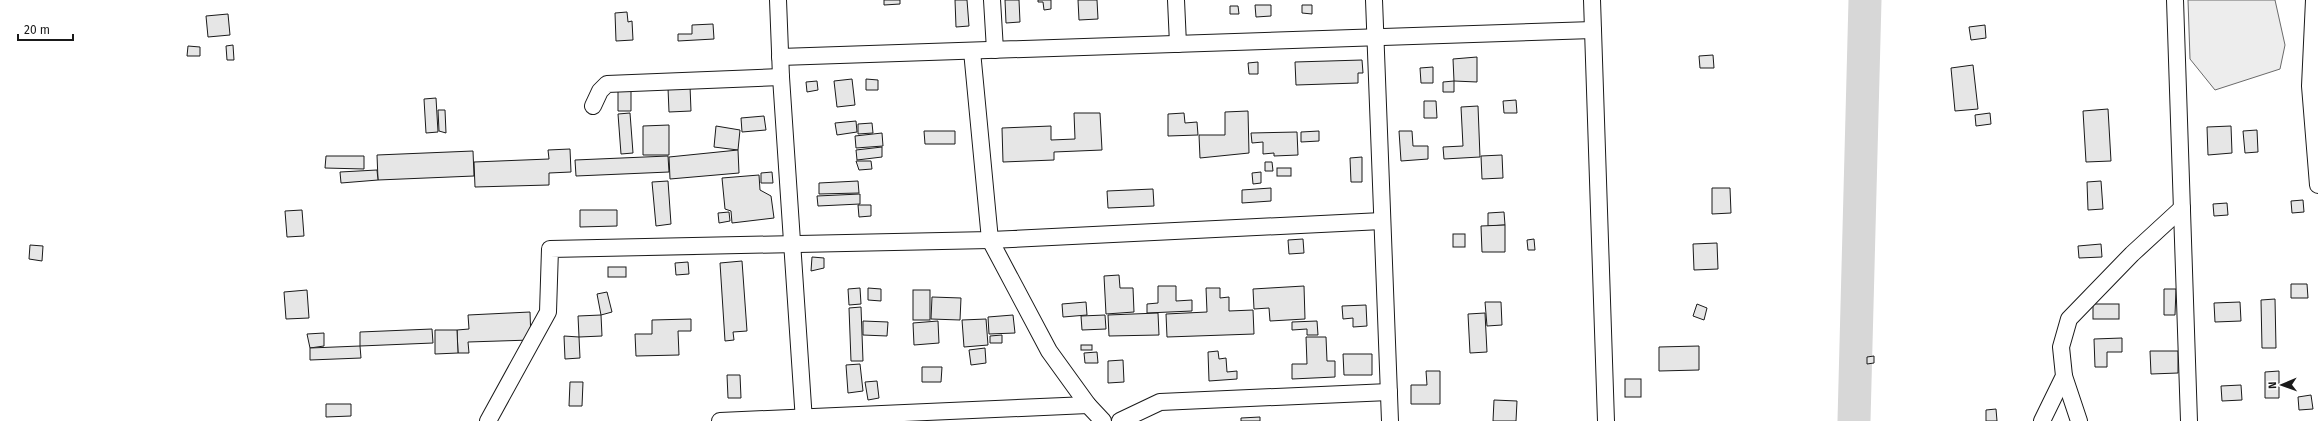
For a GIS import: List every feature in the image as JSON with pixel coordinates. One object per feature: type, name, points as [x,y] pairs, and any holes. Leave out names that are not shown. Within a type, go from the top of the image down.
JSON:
[{"type":"street","points":[[778,0],[781,77],[804,419]]},
{"type":"street","points":[[992,0],[995,50]]},
{"type":"street","points":[[1176,0],[1178,44]]},
{"type":"street","points":[[1374,0],[1390,421]]},
{"type":"street","points":[[1592,0],[1606,421]]},
{"type":"street","points":[[2176,0],[2182,208],[2193,418]]},
{"type":"street","points":[[2314,0],[2310,86],[2318,184]]},
{"type":"street","points":[[780,57],[1593,30]]},
{"type":"street","points":[[972,51],[990,240],[1049,351],[1088,405],[1103,421]]},
{"type":"street","points":[[593,106],[600,91],[607,84],[781,77]]},
{"type":"street","points":[[2079,421],[2064,376],[2061,347],[2069,319],[2132,254],[2182,208]]},
{"type":"street","points":[[488,421],[548,312],[550,249],[990,240],[1382,221]]},
{"type":"street","points":[[2042,421],[2064,376]]},
{"type":"street","points":[[1120,421],[1160,402],[1389,392]]},
{"type":"street","points":[[720,421],[804,419],[1088,405]]},
{"type":"shaded area","points":[[2188,0],[2275,0],[2285,45],[2280,69],[2215,90],[2190,59]]},
{"type":"building","points":[[884,0],[900,0],[900,4],[884,5]]},
{"type":"building","points":[[955,0],[967,0],[969,26],[956,27]]},
{"type":"building","points":[[1005,0],[1019,0],[1020,22],[1006,23]]},
{"type":"building","points":[[1038,0],[1051,0],[1051,9],[1044,10],[1043,2],[1038,2]]},
{"type":"building","points":[[1078,0],[1097,0],[1098,19],[1079,20]]},
{"type":"building","points":[[1255,5],[1271,5],[1271,16],[1256,17]]},
{"type":"building","points":[[1302,5],[1312,5],[1312,14],[1302,13]]},
{"type":"building","points":[[1230,6],[1238,6],[1239,14],[1230,14]]},
{"type":"building","points":[[627,12],[628,22],[632,21],[633,40],[616,41],[615,13]]},
{"type":"building","points":[[228,14],[230,35],[208,37],[206,16]]},
{"type":"building","points":[[713,24],[714,39],[678,41],[678,34],[692,34],[692,25]]},
{"type":"building","points":[[1985,25],[1986,38],[1971,40],[1969,27]]},
{"type":"building","points":[[233,45],[234,60],[227,60],[226,46]]},
{"type":"building","points":[[188,46],[200,47],[200,56],[187,56]]},
{"type":"building","points":[[1713,55],[1714,68],[1700,68],[1699,56]]},
{"type":"building","points":[[1477,57],[1477,82],[1454,81],[1453,59]]},
{"type":"building","points":[[1362,60],[1363,73],[1358,73],[1358,83],[1296,85],[1295,62]]},
{"type":"building","points":[[1258,62],[1258,74],[1249,74],[1248,63]]},
{"type":"building","points":[[1973,65],[1978,109],[1955,111],[1951,68]]},
{"type":"building","points":[[1433,67],[1433,83],[1421,83],[1420,68]]},
{"type":"building","points":[[852,79],[855,105],[837,107],[834,81]]},
{"type":"building","points":[[866,79],[878,80],[878,90],[866,90]]},
{"type":"building","points":[[817,81],[818,90],[807,92],[806,82]]},
{"type":"building","points":[[1454,81],[1454,92],[1443,92],[1443,82]]},
{"type":"building","points":[[690,86],[691,111],[669,112],[668,88]]},
{"type":"building","points":[[618,88],[631,89],[631,111],[618,111]]},
{"type":"building","points":[[436,98],[438,132],[426,133],[424,99]]},
{"type":"building","points":[[1516,100],[1517,113],[1504,113],[1503,101]]},
{"type":"building","points":[[1424,101],[1436,101],[1437,118],[1424,118]]},
{"type":"building","points":[[1478,106],[1480,157],[1444,159],[1443,147],[1463,146],[1461,107]]},
{"type":"building","points":[[2108,109],[2111,161],[2086,162],[2083,111]]},
{"type":"building","points":[[438,110],[445,110],[446,133],[439,131]]},
{"type":"building","points":[[1248,111],[1249,153],[1200,158],[1199,135],[1225,135],[1225,112]]},
{"type":"building","points":[[630,113],[633,153],[621,154],[618,114]]},
{"type":"building","points":[[1074,113],[1100,113],[1102,150],[1054,152],[1054,160],[1003,162],[1002,128],[1051,126],[1051,140],[1075,139]]},
{"type":"building","points":[[1184,113],[1185,123],[1197,122],[1198,135],[1168,136],[1168,114]]},
{"type":"building","points":[[1990,113],[1991,124],[1976,126],[1975,115]]},
{"type":"building","points":[[764,116],[766,130],[742,132],[741,118]]},
{"type":"building","points":[[856,121],[857,132],[837,135],[835,123]]},
{"type":"building","points":[[872,123],[873,133],[858,134],[858,124]]},
{"type":"building","points":[[669,125],[669,155],[643,155],[643,126]]},
{"type":"building","points":[[716,126],[740,130],[738,150],[714,147]]},
{"type":"building","points":[[2231,126],[2232,153],[2208,155],[2207,127]]},
{"type":"building","points":[[2257,130],[2258,152],[2245,153],[2243,131]]},
{"type":"building","points":[[924,131],[955,131],[955,144],[925,144]]},
{"type":"building","points":[[1319,131],[1319,141],[1301,142],[1301,132]]},
{"type":"building","points":[[1399,131],[1412,131],[1413,146],[1428,146],[1428,159],[1401,161]]},
{"type":"building","points":[[1297,132],[1298,155],[1274,156],[1274,153],[1263,154],[1263,142],[1252,143],[1251,133]]},
{"type":"building","points":[[882,133],[883,146],[856,148],[855,136]]},
{"type":"building","points":[[882,147],[882,157],[857,160],[856,150]]},
{"type":"building","points":[[570,149],[571,172],[549,173],[549,185],[475,187],[474,162],[549,159],[548,150]]},
{"type":"building","points":[[738,150],[739,173],[670,179],[669,157]]},
{"type":"building","points":[[473,151],[474,176],[378,180],[377,155]]},
{"type":"building","points":[[1502,155],[1503,178],[1482,179],[1481,156]]},
{"type":"building","points":[[326,156],[364,156],[364,169],[325,168]]},
{"type":"building","points":[[668,156],[669,172],[576,176],[575,160]]},
{"type":"building","points":[[1362,157],[1362,182],[1351,182],[1350,158]]},
{"type":"building","points":[[856,161],[871,161],[872,169],[859,170]]},
{"type":"building","points":[[1265,162],[1272,162],[1273,171],[1265,171]]},
{"type":"building","points":[[1277,168],[1291,168],[1291,176],[1277,176]]},
{"type":"building","points":[[377,170],[378,180],[341,183],[340,172]]},
{"type":"building","points":[[772,172],[773,183],[761,183],[761,173]]},
{"type":"building","points":[[1261,172],[1261,183],[1253,184],[1252,173]]},
{"type":"building","points":[[759,175],[760,190],[771,196],[774,218],[732,223],[731,211],[725,209],[722,178]]},
{"type":"building","points":[[668,181],[671,224],[656,226],[652,182]]},
{"type":"building","points":[[858,181],[859,193],[819,194],[819,183]]},
{"type":"building","points":[[2101,181],[2103,209],[2088,210],[2087,182]]},
{"type":"building","points":[[1271,188],[1271,201],[1242,203],[1242,190]]},
{"type":"building","points":[[1712,188],[1730,188],[1731,213],[1712,214]]},
{"type":"building","points":[[1153,189],[1154,206],[1108,208],[1107,191]]},
{"type":"building","points":[[860,194],[860,204],[818,206],[817,196]]},
{"type":"building","points":[[2303,200],[2304,212],[2292,213],[2291,201]]},
{"type":"building","points":[[2227,203],[2228,215],[2214,216],[2213,204]]},
{"type":"building","points":[[858,205],[871,205],[871,216],[859,217]]},
{"type":"building","points":[[302,210],[304,236],[287,237],[285,211]]},
{"type":"building","points":[[580,210],[617,210],[617,226],[580,227]]},
{"type":"building","points":[[729,212],[730,221],[719,223],[718,213]]},
{"type":"building","points":[[1504,212],[1505,225],[1488,226],[1488,213]]},
{"type":"building","points":[[1505,225],[1505,252],[1482,252],[1481,226]]},
{"type":"building","points":[[1453,234],[1465,234],[1465,247],[1453,247]]},
{"type":"building","points":[[1303,239],[1304,253],[1289,254],[1288,240]]},
{"type":"building","points":[[1534,239],[1535,250],[1528,250],[1527,240]]},
{"type":"building","points":[[1717,243],[1718,269],[1694,270],[1693,244]]},
{"type":"building","points":[[2101,244],[2102,257],[2079,258],[2078,246]]},
{"type":"building","points":[[30,245],[43,246],[42,261],[29,259]]},
{"type":"building","points":[[812,257],[824,258],[824,268],[811,271]]},
{"type":"building","points":[[742,261],[747,331],[733,332],[734,340],[725,341],[720,263]]},
{"type":"building","points":[[688,262],[689,274],[676,275],[675,263]]},
{"type":"building","points":[[608,267],[626,267],[626,277],[608,277]]},
{"type":"building","points":[[1119,275],[1120,288],[1133,288],[1134,312],[1106,314],[1104,276]]},
{"type":"building","points":[[2291,284],[2307,284],[2308,298],[2291,298]]},
{"type":"building","points":[[1158,286],[1176,286],[1176,301],[1192,300],[1192,311],[1147,313],[1147,304],[1158,303]]},
{"type":"building","points":[[1304,286],[1305,319],[1270,321],[1269,308],[1254,309],[1253,289]]},
{"type":"building","points":[[860,288],[861,304],[849,305],[848,289]]},
{"type":"building","points":[[868,288],[881,289],[881,301],[868,300]]},
{"type":"building","points":[[1206,288],[1220,288],[1220,298],[1229,297],[1229,311],[1253,310],[1254,334],[1167,337],[1166,314],[1207,312]]},
{"type":"building","points":[[2164,289],[2176,289],[2175,315],[2164,315]]},
{"type":"building","points":[[307,290],[309,318],[286,319],[284,292]]},
{"type":"building","points":[[913,290],[930,290],[930,320],[913,320]]},
{"type":"building","points":[[607,292],[612,312],[601,315],[597,294]]},
{"type":"building","points":[[932,297],[961,298],[960,320],[931,319]]},
{"type":"building","points":[[2275,299],[2276,348],[2262,348],[2261,300]]},
{"type":"building","points":[[1086,302],[1087,315],[1063,317],[1062,304]]},
{"type":"building","points":[[1485,302],[1501,302],[1502,325],[1487,326]]},
{"type":"building","points":[[2240,302],[2241,321],[2215,322],[2214,303]]},
{"type":"building","points":[[1697,304],[1707,308],[1704,320],[1693,316]]},
{"type":"building","points":[[2093,304],[2119,304],[2119,319],[2093,319]]},
{"type":"building","points":[[1366,305],[1367,326],[1353,327],[1353,318],[1343,319],[1342,306]]},
{"type":"building","points":[[861,307],[863,361],[851,361],[849,308]]},
{"type":"building","points":[[530,312],[531,340],[468,342],[469,353],[458,353],[457,330],[469,329],[468,315]]},
{"type":"building","points":[[1158,313],[1159,335],[1109,336],[1108,315]]},
{"type":"building","points":[[1485,313],[1487,352],[1470,353],[1468,314]]},
{"type":"building","points":[[601,315],[602,336],[579,337],[578,316]]},
{"type":"building","points":[[1013,315],[1015,333],[989,334],[988,317]]},
{"type":"building","points":[[1105,315],[1106,329],[1082,330],[1081,316]]},
{"type":"building","points":[[691,319],[691,331],[678,331],[679,355],[636,356],[635,334],[652,334],[652,320]]},
{"type":"building","points":[[986,319],[988,345],[964,347],[962,320]]},
{"type":"building","points":[[863,321],[888,322],[887,336],[863,335]]},
{"type":"building","points":[[938,321],[939,343],[914,345],[913,323]]},
{"type":"building","points":[[1317,321],[1318,335],[1307,335],[1307,329],[1292,330],[1292,322]]},
{"type":"building","points":[[432,329],[433,343],[360,346],[360,332]]},
{"type":"building","points":[[435,330],[457,330],[458,353],[435,354]]},
{"type":"building","points":[[324,333],[324,346],[310,348],[307,334]]},
{"type":"building","points":[[1002,335],[1002,343],[990,343],[990,336]]},
{"type":"building","points":[[564,336],[579,337],[580,358],[565,359]]},
{"type":"building","points":[[1306,337],[1326,337],[1327,361],[1335,361],[1335,377],[1292,379],[1292,364],[1307,364]]},
{"type":"building","points":[[2122,338],[2122,352],[2107,352],[2107,367],[2095,367],[2094,339]]},
{"type":"building","points":[[1081,345],[1092,345],[1092,350],[1081,350]]},
{"type":"building","points":[[360,346],[361,358],[310,360],[310,348]]},
{"type":"building","points":[[1699,346],[1699,370],[1659,371],[1659,347]]},
{"type":"building","points":[[985,348],[986,363],[971,365],[969,350]]},
{"type":"building","points":[[1218,351],[1219,359],[1226,358],[1227,372],[1237,371],[1237,379],[1209,381],[1208,352]]},
{"type":"building","points":[[2150,351],[2178,351],[2178,373],[2151,374]]},
{"type":"building","points":[[1097,352],[1098,363],[1085,363],[1084,353]]},
{"type":"building","points":[[1343,354],[1372,354],[1372,375],[1344,375]]},
{"type":"building","points":[[1874,356],[1874,363],[1867,364],[1867,357]]},
{"type":"building","points":[[1123,360],[1124,382],[1108,383],[1108,361]]},
{"type":"building","points":[[860,364],[863,391],[848,393],[846,365]]},
{"type":"building","points":[[922,367],[942,367],[941,382],[922,382]]},
{"type":"building","points":[[1426,371],[1440,371],[1440,404],[1411,404],[1411,385],[1427,385]]},
{"type":"building","points":[[2279,371],[2279,398],[2265,398],[2265,372]]},
{"type":"building","points":[[727,375],[740,375],[741,398],[728,398]]},
{"type":"building","points":[[1625,379],[1641,379],[1641,397],[1625,397]]},
{"type":"building","points":[[877,381],[879,398],[868,400],[865,382]]},
{"type":"building","points":[[570,382],[583,382],[582,406],[569,406]]},
{"type":"building","points":[[2241,385],[2242,400],[2222,401],[2221,386]]},
{"type":"building","points":[[2311,395],[2313,409],[2299,410],[2298,397]]},
{"type":"building","points":[[1494,400],[1517,401],[1516,421],[1493,421]]},
{"type":"building","points":[[326,404],[351,404],[351,416],[326,417]]},
{"type":"building","points":[[1996,409],[1997,421],[1986,421],[1986,410]]},
{"type":"building","points":[[1260,417],[1260,421],[1241,421],[1241,418]]},
{"type":"waterway","points":[[1854,421],[1865,0]]}]
